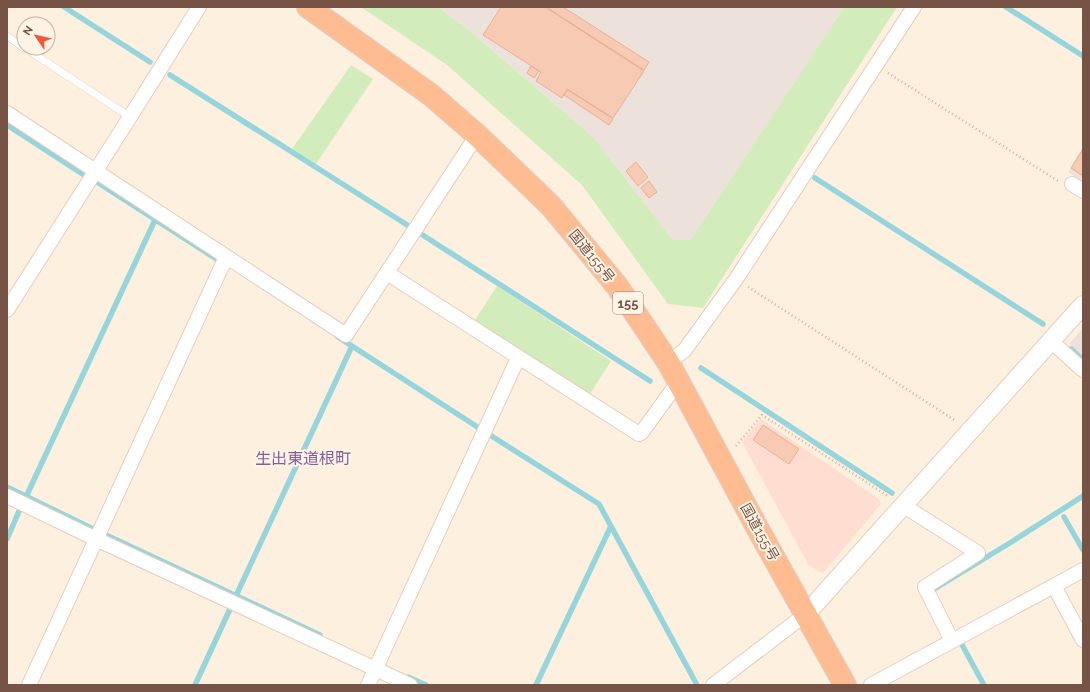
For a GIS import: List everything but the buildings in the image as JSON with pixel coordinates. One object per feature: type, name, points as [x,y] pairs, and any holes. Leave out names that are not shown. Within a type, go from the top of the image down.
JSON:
[{"type":"highway","name":"国道155号","points":[[308,7],[431,95],[477,135],[551,206],[617,286],[679,381],[759,531],[844,685]]},
{"type":"street","points":[[7,310],[199,7]]},
{"type":"street","points":[[668,362],[684,351],[736,279],[914,7]]},
{"type":"street","points":[[7,113],[346,335],[477,135]]},
{"type":"street","points":[[29,685],[226,257]]},
{"type":"street","points":[[386,273],[639,434],[679,381]]},
{"type":"street","points":[[713,685],[806,614],[1083,305]]},
{"type":"street","points":[[1051,341],[1083,370]]},
{"type":"street","points":[[368,685],[518,358]]},
{"type":"street","points":[[7,496],[410,685]]},
{"type":"street","points":[[904,506],[978,554],[925,588],[952,641]]},
{"type":"street","points":[[871,685],[1083,570]]},
{"type":"street","points":[[1054,586],[1083,640]]},
{"type":"lane","points":[[7,36],[16,42]]},
{"type":"lane","points":[[36,56],[130,117]]},
{"type":"path","points":[[876,66],[1068,188],[1078,188]]},
{"type":"path","points":[[736,279],[971,430]]},
{"type":"path","points":[[735,447],[762,415],[904,506]]},
{"type":"shaded area","points":[[438,7],[844,7],[692,241],[673,240],[594,138],[470,31]]},
{"type":"shaded area","points":[[1083,147],[1083,182],[1068,172]]},
{"type":"shaded area","points":[[1083,328],[1083,357],[1069,344]]},
{"type":"shaded area","points":[[761,419],[879,499],[881,504],[823,573],[809,566],[742,442]]},
{"type":"green space","points":[[361,7],[438,7],[470,31],[594,138],[673,240],[691,240],[844,7],[897,7],[703,308],[668,304],[582,185],[447,65]]},
{"type":"green space","points":[[351,65],[373,79],[316,164],[292,149]]},
{"type":"green space","points":[[497,286],[611,361],[588,397],[473,323]]},
{"type":"waterway","points":[[64,7],[150,62]]},
{"type":"waterway","points":[[1006,7],[1083,56]]},
{"type":"waterway","points":[[170,75],[412,228]]},
{"type":"waterway","points":[[7,125],[87,177]]},
{"type":"waterway","points":[[815,178],[1043,324]]},
{"type":"waterway","points":[[97,182],[218,260]]},
{"type":"waterway","points":[[25,499],[155,220]]},
{"type":"waterway","points":[[418,232],[650,381]]},
{"type":"waterway","points":[[338,337],[479,428]]},
{"type":"waterway","points":[[235,598],[352,346]]},
{"type":"waterway","points":[[1071,349],[1083,360]]},
{"type":"waterway","points":[[701,368],[892,493]]},
{"type":"waterway","points":[[490,435],[599,504],[697,685]]},
{"type":"waterway","points":[[7,487],[91,528]]},
{"type":"waterway","points":[[933,594],[931,591],[1083,496]]},
{"type":"waterway","points":[[7,539],[20,509]]},
{"type":"waterway","points":[[1064,517],[1083,550]]},
{"type":"waterway","points":[[536,685],[611,526]]},
{"type":"waterway","points":[[106,535],[320,635]]},
{"type":"waterway","points":[[195,685],[230,609]]},
{"type":"waterway","points":[[961,643],[984,685]]},
{"type":"waterway","points":[[408,677],[426,685]]},
{"type":"district","name":"生出東道根町","points":[[303,458]]}]
